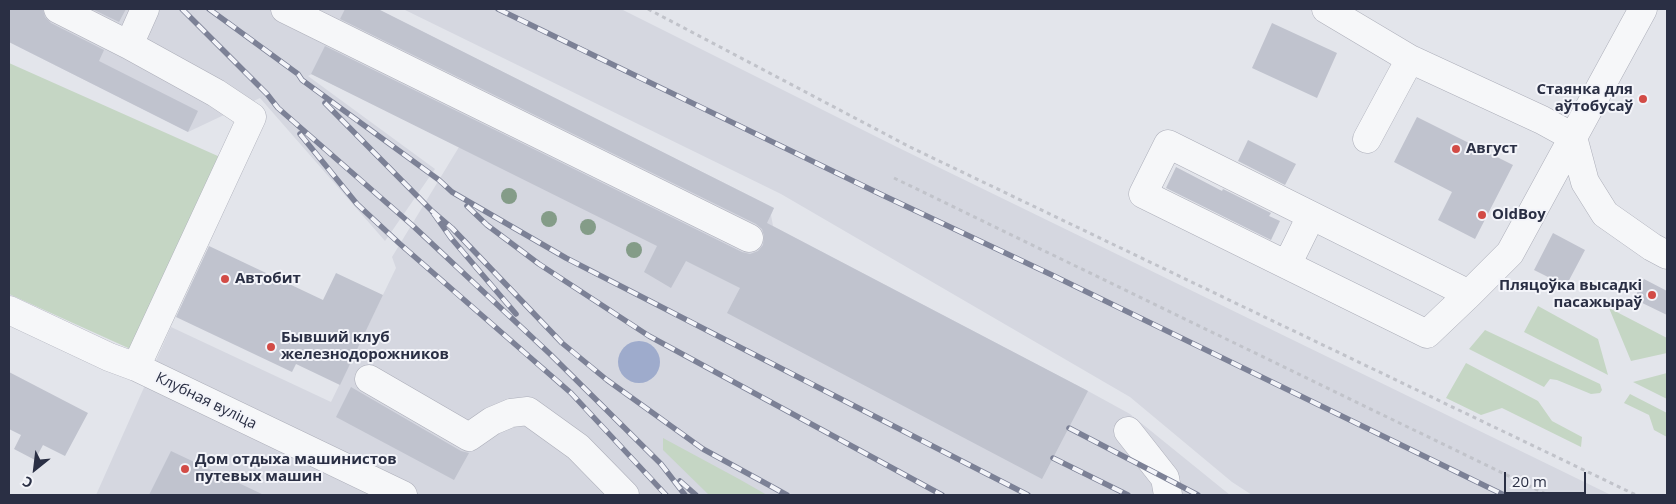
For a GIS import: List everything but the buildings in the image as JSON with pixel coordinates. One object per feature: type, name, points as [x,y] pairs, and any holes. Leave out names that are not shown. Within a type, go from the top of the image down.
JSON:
[{"type":"street","points":[[58,9],[129,45],[216,93],[252,117],[136,367]]},
{"type":"street","points":[[129,45],[145,9]]},
{"type":"street","points":[[285,9],[749,238]]},
{"type":"street","points":[[1326,9],[1410,59],[1542,120],[1573,137],[1585,182],[1605,214],[1652,247],[1667,255]]},
{"type":"street","points":[[1469,294],[1168,144],[1143,194],[1427,334],[1469,294],[1510,253],[1643,9]]},
{"type":"street","points":[[1366,139],[1410,59]]},
{"type":"street","points":[[1287,265],[1311,216]]},
{"type":"street","name":"Клубная вуліца","points":[[9,310],[109,357],[136,367],[398,494]]},
{"type":"street","points":[[369,379],[470,437],[492,420],[511,413],[528,411],[578,447],[626,495]]},
{"type":"street","points":[[1128,431],[1165,478],[1168,495]]},
{"type":"path","points":[[648,9],[910,147],[1636,495]]},
{"type":"path","points":[[894,178],[1548,495]]},
{"type":"shaded area","points":[[9,9],[378,9],[774,208],[771,215],[773,226],[1130,414],[1230,495],[96,495],[171,327],[331,402],[396,268],[392,257],[459,147],[312,74],[308,76],[435,169],[385,241],[260,98],[188,132],[9,42]]},
{"type":"shaded area","points":[[403,9],[621,9],[897,147],[1611,495],[1252,495],[1232,482],[1130,397],[781,194]]},
{"type":"green space","points":[[9,63],[229,161],[137,352],[9,294]]},
{"type":"green space","points":[[1538,306],[1598,339],[1608,375],[1524,332]]},
{"type":"green space","points":[[1609,308],[1667,338],[1667,353],[1631,361]]},
{"type":"green space","points":[[1485,330],[1600,384],[1602,390],[1600,393],[1591,394],[1550,379],[1544,387],[1469,349]]},
{"type":"green space","points":[[1466,363],[1538,401],[1552,421],[1582,437],[1581,447],[1502,408],[1481,415],[1446,398]]},
{"type":"green space","points":[[1667,373],[1667,399],[1633,382]]},
{"type":"green space","points":[[1630,394],[1667,413],[1667,437],[1654,430],[1649,415],[1624,403]]},
{"type":"green space","points":[[663,438],[767,495],[709,495],[663,450]]},
{"type":"water","points":[[639,341],[654,347],[660,362],[654,377],[639,383],[624,377],[618,362],[624,347]]},
{"type":"railway","points":[[182,9],[267,94],[278,108],[412,225],[550,354],[661,464],[685,495]]},
{"type":"railway","points":[[209,9],[439,180],[452,192],[566,258],[1028,495]]},
{"type":"railway","points":[[498,9],[1504,495]]},
{"type":"railway","points":[[325,103],[431,210],[451,238],[516,314]]},
{"type":"railway","points":[[300,134],[357,204],[400,244],[571,393],[666,495]]},
{"type":"railway","points":[[467,206],[487,225],[539,264],[649,336],[942,495]]},
{"type":"railway","points":[[431,210],[452,228],[562,343],[607,380],[703,449],[787,495]]},
{"type":"railway","points":[[1069,428],[1198,495]]},
{"type":"railway","points":[[1053,458],[1128,495]]},
{"type":"railway","points":[[680,481],[696,495]]},
{"type":"place","name":"Стаянка для аўтобусаў","points":[[1643,99]]},
{"type":"place","name":"Август","points":[[1456,149]]},
{"type":"place","name":"OldBoy","points":[[1482,215]]},
{"type":"place","name":"Автобит","points":[[225,279]]},
{"type":"place","name":"Пляцоўка высадкі пасажыраў","points":[[1652,295]]},
{"type":"place","name":"Бывший клуб железнодорожников","points":[[271,347]]},
{"type":"place","name":"Дом отдыха машинистов путевых машин","points":[[185,469]]}]
